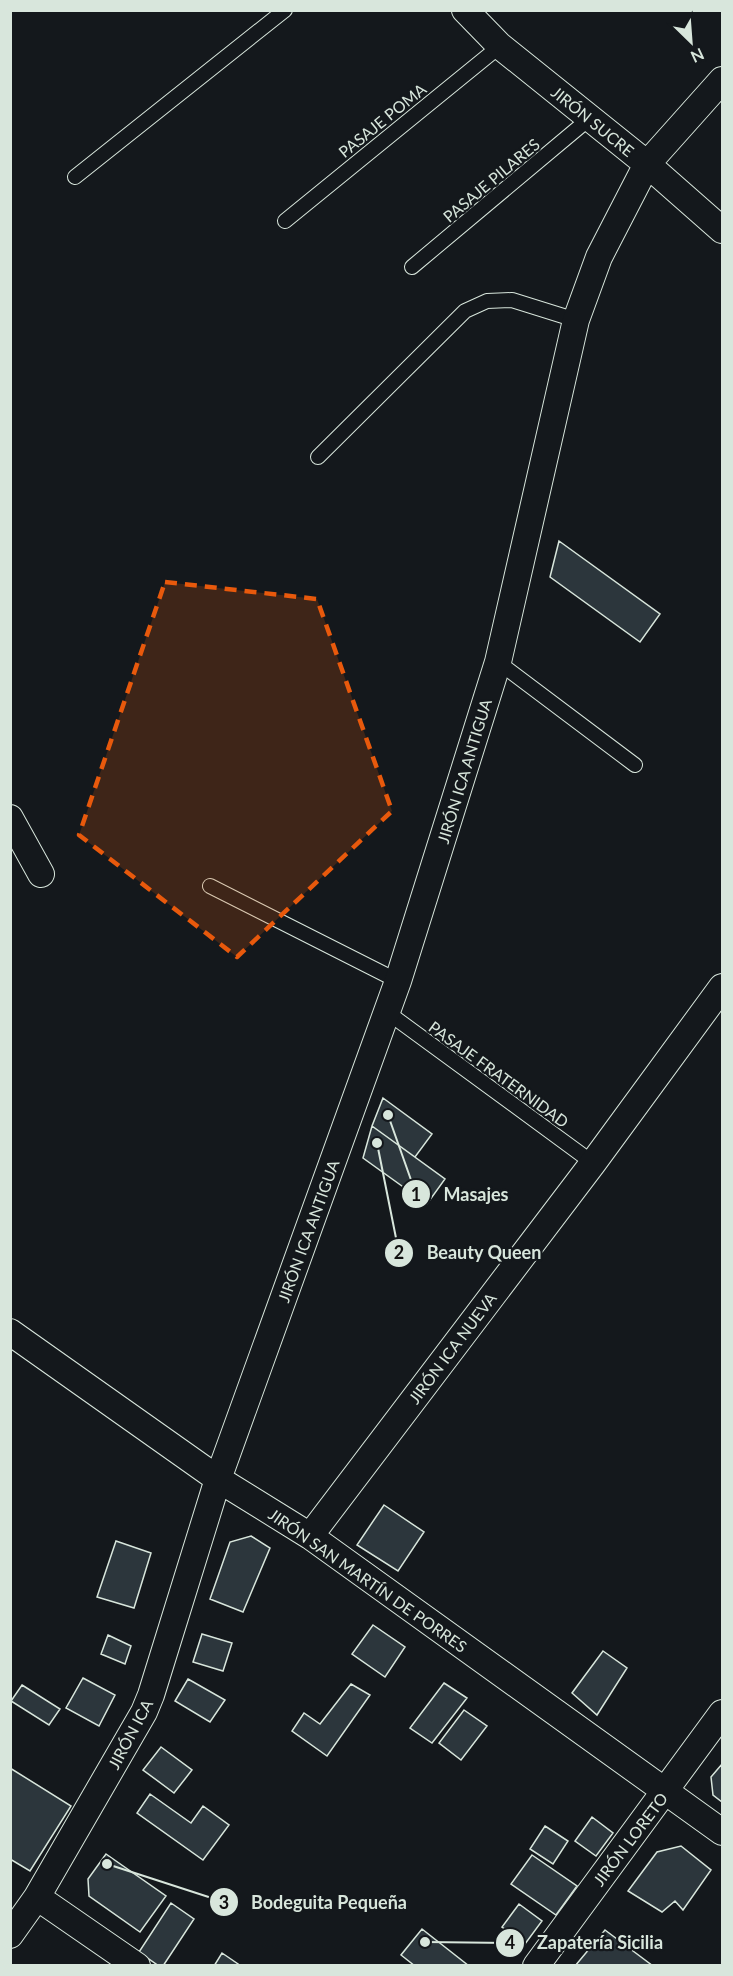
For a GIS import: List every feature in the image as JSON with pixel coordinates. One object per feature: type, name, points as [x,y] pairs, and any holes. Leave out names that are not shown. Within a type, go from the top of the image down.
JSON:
[{"type":"street","name":"JIRÓN SUCRE","points":[[465,10],[500,46],[647,164],[723,230]]},
{"type":"street","name":"JIRÓN ICA ANTIGUA","points":[[218,1479],[398,981],[498,662],[576,320],[599,257],[647,164],[723,80]]},
{"type":"street","points":[[10,818],[41,874]]},
{"type":"street","name":"JIRÓN ICA NUEVA","points":[[310,1536],[723,987]]},
{"type":"street","name":"JIRÓN SAN MARTÍN DE PORRES","points":[[10,1332],[218,1479],[310,1536],[723,1832]]},
{"type":"street","name":"JIRÓN ICA","points":[[10,1935],[37,1896],[144,1712],[218,1479]]},
{"type":"street","name":"JIRÓN LORETO","points":[[536,1965],[723,1713]]},
{"type":"street","points":[[37,1896],[137,1965]]},
{"type":"lane","points":[[75,177],[285,10]]},
{"type":"lane","name":"PASAJE POMA","points":[[285,221],[500,46]]},
{"type":"lane","name":"PASAJE PILARES","points":[[412,267],[590,118]]},
{"type":"lane","points":[[318,457],[465,311],[487,301],[512,300],[576,320]]},
{"type":"lane","points":[[498,662],[635,765]]},
{"type":"lane","points":[[210,886],[398,981]]},
{"type":"lane","name":"PASAJE FRATERNIDAD","points":[[387,1012],[592,1163]]},
{"type":"highlighted area","points":[[165,582],[317,599],[392,811],[237,957],[79,835]]},
{"type":"building","points":[[559,541],[660,614],[640,642],[550,577]]},
{"type":"building","points":[[383,1098],[432,1134],[415,1157],[372,1126]]},
{"type":"building","points":[[372,1126],[445,1179],[427,1204],[363,1158]]},
{"type":"building","points":[[384,1505],[424,1532],[398,1571],[357,1545]]},
{"type":"building","points":[[251,1536],[270,1548],[243,1612],[210,1599],[230,1542]]},
{"type":"building","points":[[116,1541],[151,1553],[134,1608],[97,1597]]},
{"type":"building","points":[[373,1625],[405,1647],[385,1677],[352,1654]]},
{"type":"building","points":[[202,1634],[232,1643],[223,1671],[193,1662]]},
{"type":"building","points":[[108,1635],[131,1646],[125,1664],[101,1654]]},
{"type":"building","points":[[603,1651],[627,1668],[597,1715],[572,1693]]},
{"type":"building","points":[[83,1678],[115,1695],[99,1726],[66,1708]]},
{"type":"building","points":[[188,1679],[225,1700],[210,1722],[175,1701]]},
{"type":"building","points":[[444,1683],[467,1698],[432,1743],[410,1728]]},
{"type":"building","points":[[351,1684],[370,1695],[327,1756],[292,1731],[304,1713],[320,1724]]},
{"type":"building","points":[[22,1685],[60,1709],[49,1725],[11,1701]]},
{"type":"building","points":[[464,1710],[487,1726],[461,1760],[439,1743]]},
{"type":"building","points":[[161,1747],[192,1770],[174,1793],[143,1770]]},
{"type":"building","points":[[722,1764],[722,1802],[713,1795],[711,1777]]},
{"type":"building","points":[[10,1768],[71,1806],[30,1871],[10,1859]]},
{"type":"building","points":[[150,1794],[191,1823],[203,1806],[229,1825],[203,1860],[137,1813]]},
{"type":"building","points":[[592,1817],[613,1833],[596,1856],[575,1841]]},
{"type":"building","points":[[545,1826],[568,1841],[553,1864],[530,1849]]},
{"type":"building","points":[[681,1846],[711,1870],[683,1910],[675,1901],[662,1912],[628,1891],[657,1852]]},
{"type":"building","points":[[106,1854],[166,1896],[140,1932],[89,1896],[88,1879]]},
{"type":"building","points":[[532,1855],[577,1886],[556,1915],[511,1884]]},
{"type":"building","points":[[171,1903],[194,1919],[163,1966],[159,1966],[139,1952]]},
{"type":"building","points":[[519,1904],[542,1921],[525,1944],[502,1927]]},
{"type":"building","points":[[422,1929],[469,1966],[415,1966],[401,1955]]},
{"type":"building","points":[[605,1930],[653,1966],[575,1966]]},
{"type":"building","points":[[222,1953],[241,1966],[214,1966]]},
{"type":"place","name":"Masajes","points":[[388,1115]]},
{"type":"place","name":"Beauty Queen","points":[[377,1143]]},
{"type":"place","name":"Bodeguita Pequeña","points":[[107,1864]]},
{"type":"place","name":"Zapatería Sicilia","points":[[425,1942]]}]
